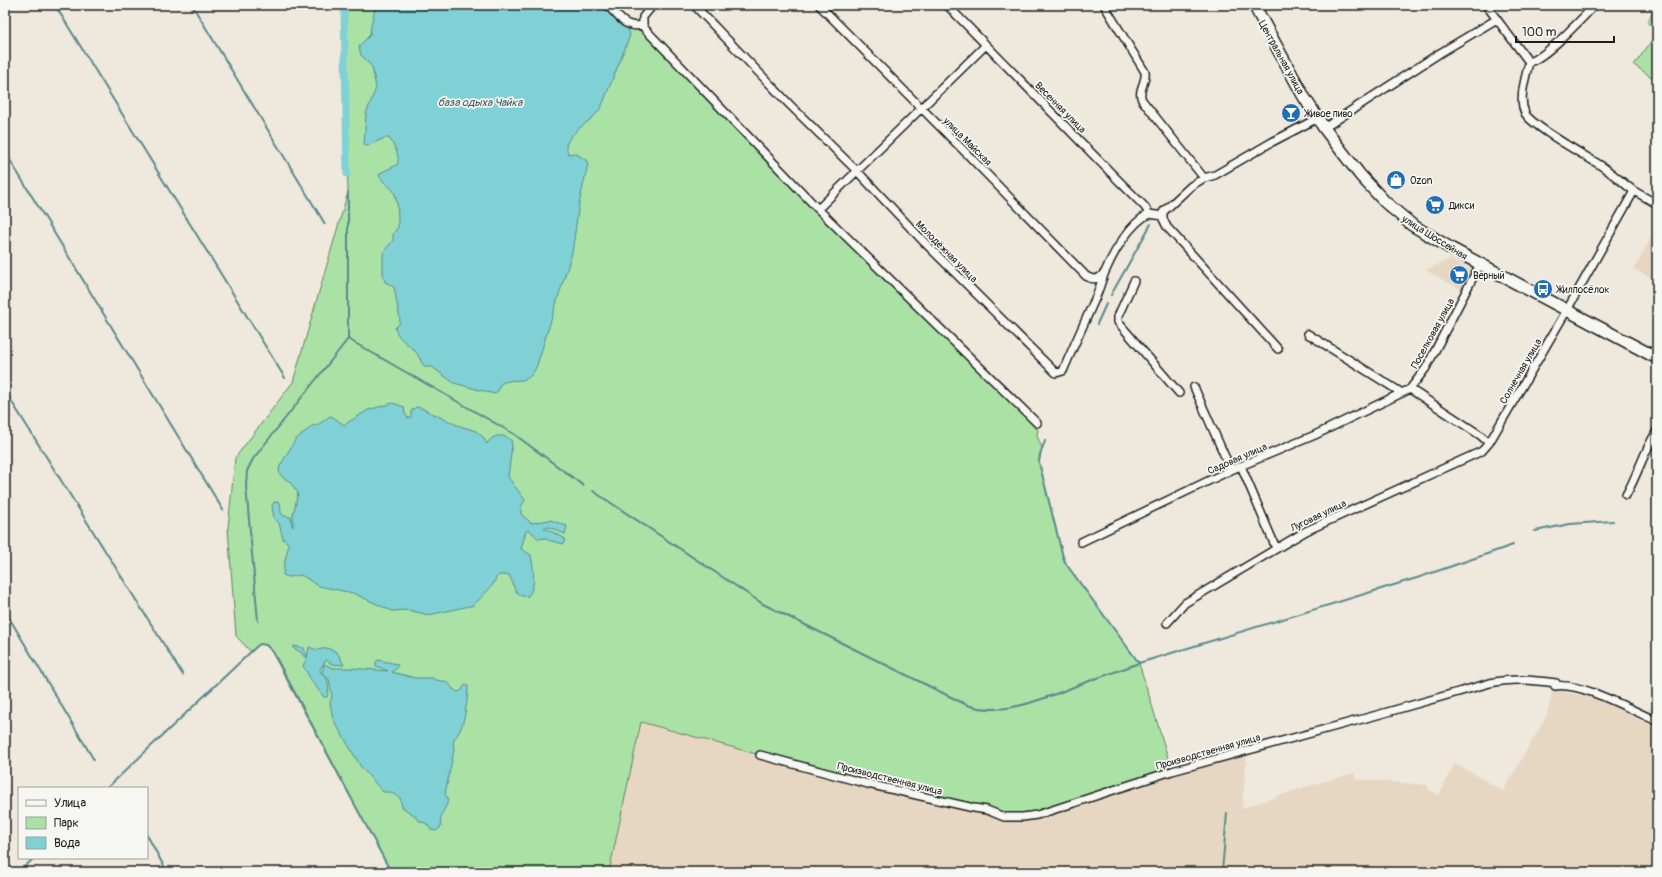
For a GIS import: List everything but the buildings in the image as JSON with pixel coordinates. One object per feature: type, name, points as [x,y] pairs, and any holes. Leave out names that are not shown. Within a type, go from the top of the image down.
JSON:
[{"type":"main road","name":"Центральная улица","points":[[1254,5],[1304,97],[1324,128]]},
{"type":"main road","name":"улица Шоссейная","points":[[1324,128],[1360,175],[1385,202],[1412,225],[1480,264],[1657,358]]},
{"type":"street","points":[[607,5],[628,25],[633,26],[643,24]]},
{"type":"street","points":[[653,5],[643,17],[645,30],[818,209],[1037,423]]},
{"type":"street","name":"Молодёжная улица","points":[[694,5],[790,105],[857,170],[929,248],[1056,373],[1063,371],[1095,299],[1104,272],[1124,238],[1143,218],[1149,214]]},
{"type":"street","name":"улица Майская","points":[[819,5],[1086,276],[1096,279],[1101,277],[1104,272]]},
{"type":"street","name":"Весенняя улица","points":[[947,5],[1145,207],[1149,214]]},
{"type":"street","points":[[1104,5],[1145,72],[1146,78],[1140,94],[1142,100],[1204,178]]},
{"type":"street","points":[[1486,5],[1529,62],[1522,98],[1526,116],[1539,127],[1601,166],[1634,191],[1657,204]]},
{"type":"street","points":[[1529,62],[1538,58],[1596,5]]},
{"type":"street","points":[[1324,128],[1440,53],[1497,19]]},
{"type":"street","points":[[818,209],[986,45]]},
{"type":"street","points":[[1278,349],[1167,227],[1164,222],[1163,212],[1191,186],[1204,178],[1215,175],[1272,142],[1318,118]]},
{"type":"street","name":"Солнечная улица","points":[[1489,443],[1567,310],[1634,191]]},
{"type":"street","points":[[1149,214],[1163,216]]},
{"type":"street","name":"Поселковая улица","points":[[1402,393],[1410,389],[1426,368],[1480,264]]},
{"type":"street","points":[[1134,281],[1118,316],[1118,322],[1179,393]]},
{"type":"street","points":[[1308,334],[1402,393]]},
{"type":"street","points":[[1194,387],[1231,470]]},
{"type":"street","points":[[1410,389],[1480,435],[1489,443]]},
{"type":"street","name":"Садовая улица","points":[[1081,542],[1231,470],[1315,435],[1402,393]]},
{"type":"street","points":[[1626,495],[1634,481],[1641,461],[1657,431]]},
{"type":"street","name":"Луговая улица","points":[[1167,624],[1185,603],[1306,531],[1482,451],[1489,443]]},
{"type":"street","points":[[1241,466],[1276,548]]},
{"type":"street","name":"Производственная улица","points":[[760,755],[868,784],[987,810],[1004,817],[1018,817],[1037,814],[1172,771],[1507,679],[1541,681],[1556,683],[1555,686],[1563,685],[1576,688],[1593,693],[1657,720]]},
{"type":"shaded area","points":[[1657,227],[1657,281],[1634,269]]},
{"type":"shaded area","points":[[1451,259],[1473,271],[1462,290],[1425,270]]},
{"type":"shaded area","points":[[1553,689],[1592,698],[1626,711],[1643,722],[1657,695],[1657,872],[609,872],[641,722],[760,755],[996,813],[1247,750],[1242,809],[1305,787],[1355,773],[1355,779],[1428,785],[1428,789],[1439,795],[1455,763],[1503,791],[1547,715]]},
{"type":"green space","points":[[344,5],[607,5],[627,24],[643,25],[818,209],[1038,430],[1037,436],[1042,448],[1039,463],[1063,557],[1066,564],[1139,663],[1172,771],[1018,817],[760,755],[641,722],[609,872],[391,872],[270,649],[266,645],[260,644],[251,652],[236,636],[228,528],[235,458],[293,382],[348,192]]},
{"type":"green space","points":[[1657,5],[1657,28],[1647,23]]},
{"type":"green space","points":[[1657,34],[1657,81],[1634,65]]},
{"type":"water","name":"база одыха Чайка","points":[[376,5],[603,5],[628,29],[630,35],[601,108],[572,135],[566,145],[568,154],[575,153],[586,160],[588,164],[579,204],[572,253],[537,365],[529,377],[500,384],[498,391],[494,394],[454,383],[432,367],[425,367],[416,352],[400,338],[396,332],[395,328],[399,324],[400,320],[394,287],[385,282],[383,276],[383,253],[393,240],[393,234],[398,227],[397,204],[394,192],[379,175],[397,165],[398,155],[389,138],[385,138],[367,146],[364,144],[366,114],[376,88],[372,67],[361,55],[359,47],[370,35]]},
{"type":"water","points":[[393,403],[404,407],[405,414],[408,418],[411,417],[411,411],[416,407],[421,408],[457,425],[476,431],[483,437],[487,444],[494,437],[498,436],[504,436],[511,440],[512,446],[508,477],[525,500],[521,507],[521,514],[531,523],[550,520],[567,526],[565,534],[549,527],[544,528],[564,538],[565,541],[563,544],[550,541],[545,538],[539,539],[529,530],[526,531],[521,549],[531,555],[534,576],[533,587],[528,596],[523,596],[517,593],[509,575],[499,575],[492,586],[474,605],[429,615],[408,610],[392,611],[353,593],[319,586],[301,575],[289,577],[283,575],[289,544],[283,539],[279,523],[274,519],[272,506],[274,502],[280,503],[281,513],[284,516],[291,517],[293,527],[293,515],[298,493],[290,482],[282,476],[279,470],[295,440],[312,426],[319,424],[330,416],[344,425],[368,410]]},
{"type":"water","points":[[294,646],[304,648],[307,658],[309,647],[317,650],[327,648],[337,652],[344,665],[332,664],[326,660],[320,669],[321,673],[328,682],[327,697],[324,697],[311,680],[303,666],[306,660],[301,652],[293,648]]},
{"type":"water","points":[[378,660],[397,664],[398,667],[392,672],[415,678],[432,678],[448,682],[457,692],[461,691],[465,685],[468,686],[467,703],[463,721],[460,730],[454,739],[454,750],[445,794],[448,800],[441,817],[441,827],[436,831],[431,830],[427,824],[418,820],[414,815],[402,807],[400,798],[390,792],[383,792],[361,767],[333,719],[330,703],[332,696],[329,679],[322,673],[324,664],[333,668],[388,671],[376,666],[376,662]]},
{"type":"waterway","points":[[55,5],[285,378]]},
{"type":"waterway","points":[[192,5],[325,224]]},
{"type":"waterway","points":[[344,5],[347,174]]},
{"type":"waterway","points":[[5,152],[223,510]]},
{"type":"waterway","points":[[258,621],[246,486],[247,471],[253,459],[348,339],[348,192]]},
{"type":"waterway","points":[[1111,295],[1151,224]]},
{"type":"waterway","points":[[1097,324],[1106,304]]},
{"type":"waterway","points":[[348,339],[514,434],[584,486]]},
{"type":"waterway","points":[[5,391],[183,675]]},
{"type":"waterway","points":[[593,491],[763,604],[967,705],[980,708],[1008,708],[1036,701],[1139,663],[1066,564],[1063,557],[1039,462],[1040,454],[1045,441]]},
{"type":"waterway","points":[[1535,531],[1570,524],[1613,521]]},
{"type":"waterway","points":[[1139,663],[1420,577],[1513,545]]},
{"type":"waterway","points":[[5,611],[94,760]]},
{"type":"waterway","points":[[108,787],[257,646],[260,644],[266,645],[273,652],[391,872]]},
{"type":"waterway","points":[[1222,872],[1227,813]]},
{"type":"waterway","points":[[5,835],[9,841]]},
{"type":"waterway","points":[[148,837],[167,872]]},
{"type":"waterway","points":[[19,872],[33,859]]},
{"type":"place","name":"Живое пиво","points":[[1291,113]]},
{"type":"place","name":"Ozon","points":[[1396,180]]},
{"type":"place","name":"Дикси","points":[[1435,205]]},
{"type":"place","name":"Верный","points":[[1459,275]]},
{"type":"place","name":"Жилпосёлок","points":[[1543,289]]}]
